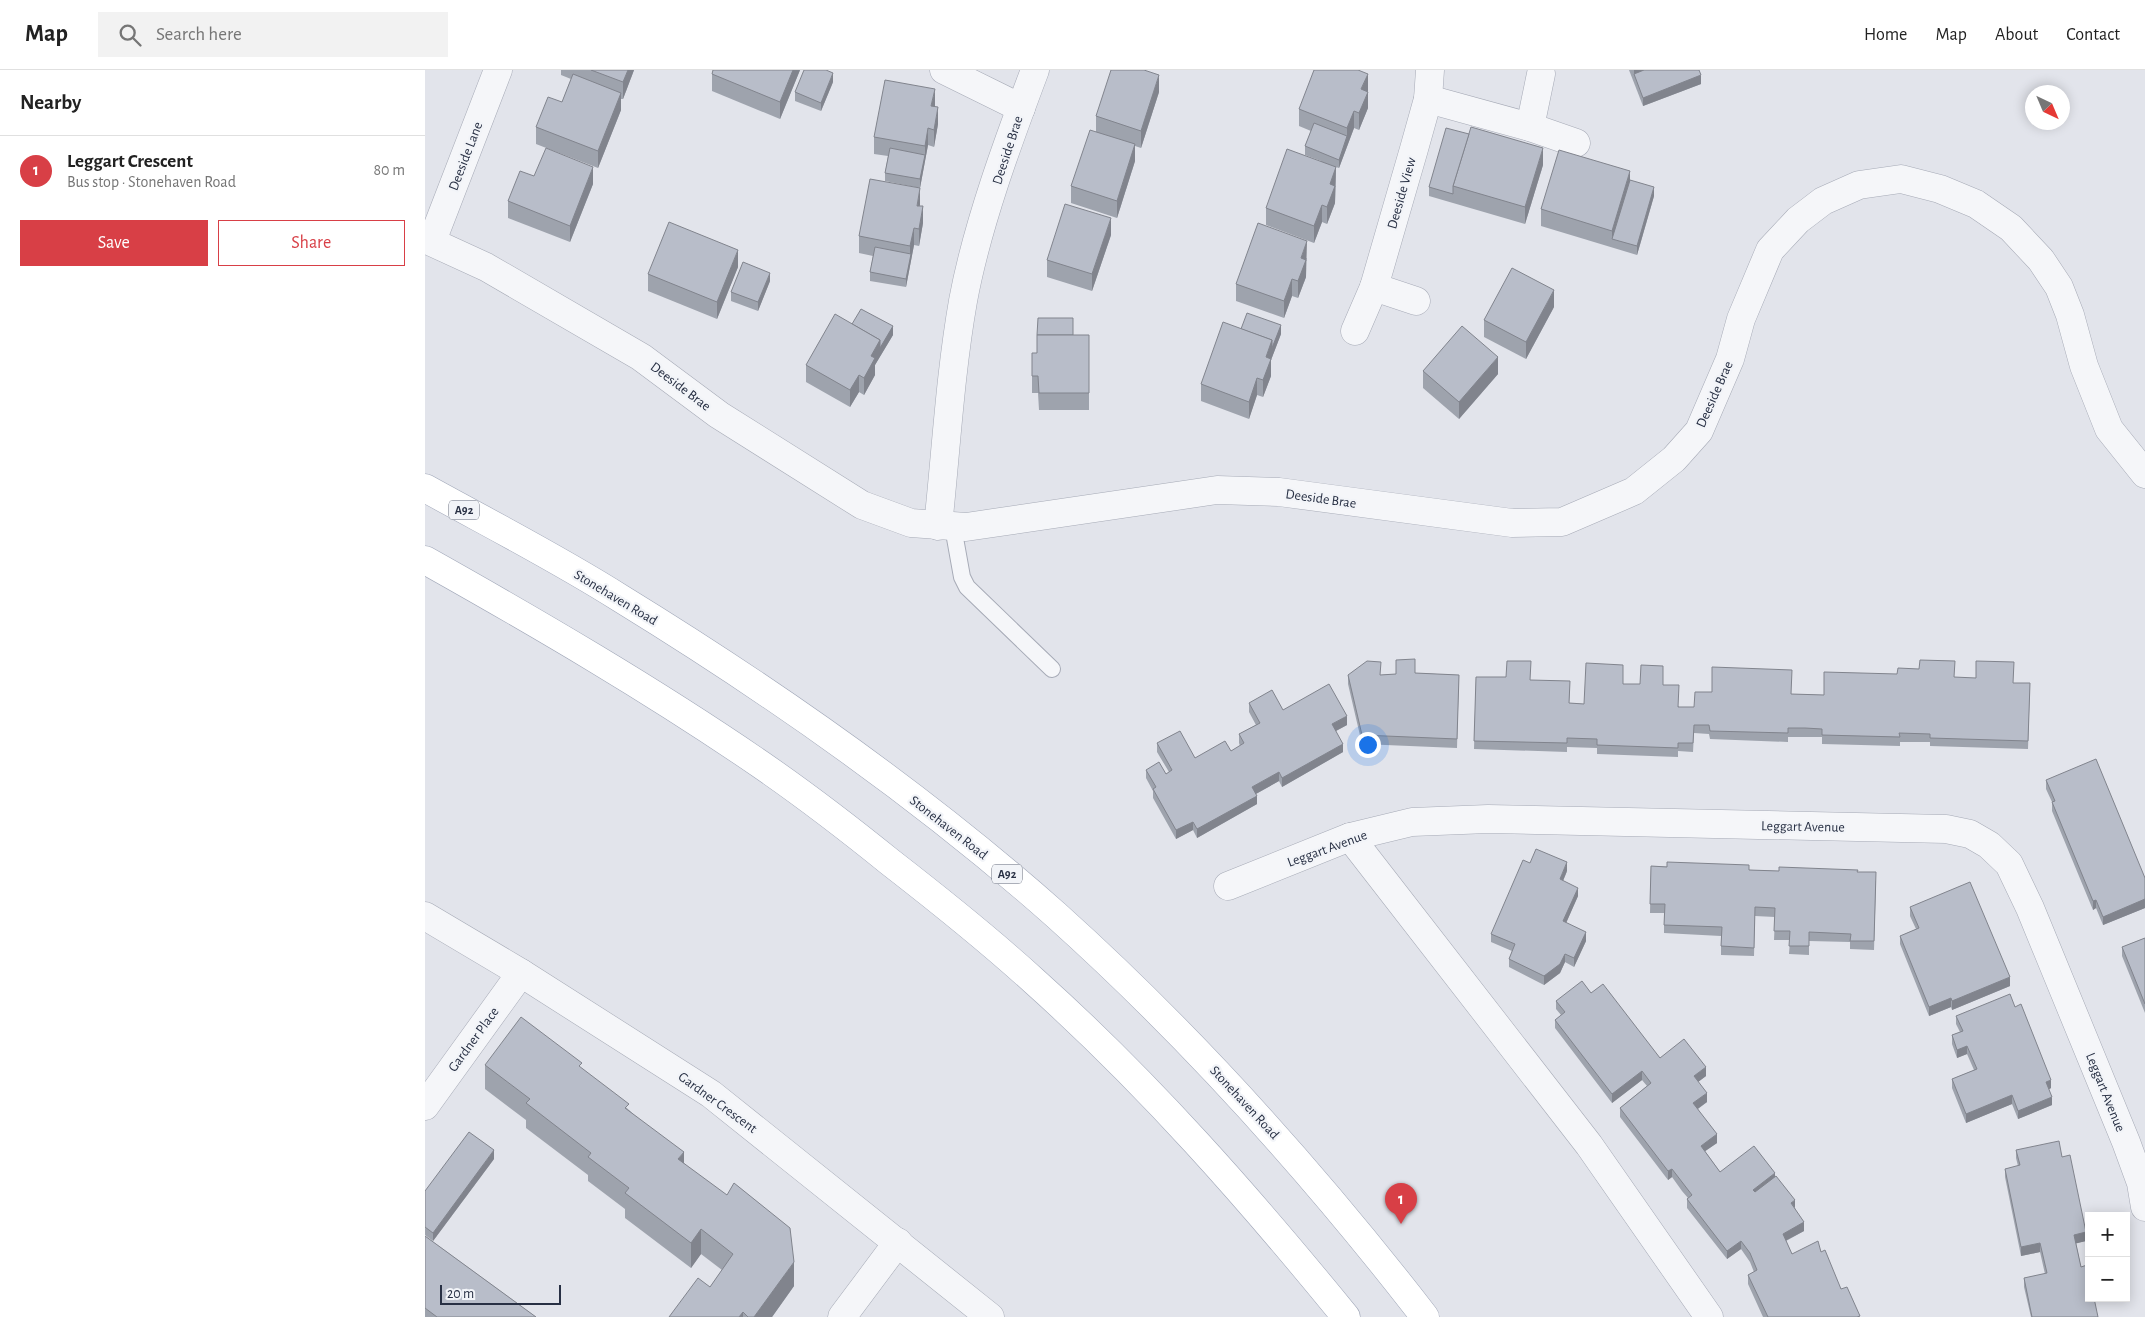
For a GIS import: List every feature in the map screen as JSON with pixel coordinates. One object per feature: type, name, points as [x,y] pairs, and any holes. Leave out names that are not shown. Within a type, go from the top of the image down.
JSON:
[{"type":"main road","name":"Stonehaven Road","points":[[425,488],[618,596],[708,654],[799,714],[973,845],[1055,915],[1134,988],[1209,1063],[1286,1147],[1354,1226],[1425,1317]]},
{"type":"main road","points":[[425,560],[588,654],[737,749],[847,828],[938,900],[1035,981],[1167,1109],[1238,1188],[1345,1317]]},
{"type":"street","name":"Deeside Lane","points":[[429,240],[498,70]]},
{"type":"street","points":[[944,70],[1021,108]]},
{"type":"street","name":"Deeside Brae","points":[[946,526],[963,300],[976,248],[1035,70]]},
{"type":"street","name":"Deeside View","points":[[1355,332],[1374,287],[1428,98],[1430,70]]},
{"type":"street","points":[[1530,127],[1541,74]]},
{"type":"street","points":[[1428,98],[1530,127],[1576,143]]},
{"type":"street","name":"Deeside Brae","points":[[429,240],[486,267],[641,356],[719,415],[862,505],[911,523],[966,527],[1217,490],[1279,492],[1512,524],[1562,522],[1634,491],[1674,460],[1699,431],[1730,359],[1741,319],[1770,250],[1798,220],[1823,201],[1859,185],[1901,179],[1940,189],[1976,204],[2011,228],[2041,260],[2059,287],[2070,315],[2083,366],[2109,429],[2145,474]]},
{"type":"street","points":[[1374,287],[1416,301]]},
{"type":"street","name":"Leggart Avenue","points":[[1228,886],[1351,837],[1413,822],[1488,819],[1946,829],[1970,834],[1989,845],[2009,864],[2030,908],[2126,1142],[2141,1183],[2145,1207]]},
{"type":"street","points":[[1351,837],[1589,1145],[1709,1317]]},
{"type":"street","name":"Gardner Crescent","points":[[425,916],[521,973],[711,1094],[898,1242],[985,1316]]},
{"type":"street","name":"Gardner Place","points":[[425,1106],[521,973]]},
{"type":"street","points":[[843,1317],[898,1242]]},
{"type":"lane","points":[[946,526],[967,587],[1052,669]]},
{"type":"building","points":[[591,70],[628,70],[623,82]]},
{"type":"building","points":[[713,70],[793,70],[780,102],[712,74]]},
{"type":"building","points":[[804,70],[826,70],[833,73],[821,103],[795,92]]},
{"type":"building","points":[[1111,70],[1144,70],[1159,75],[1141,131],[1096,116]]},
{"type":"building","points":[[1314,70],[1358,70],[1368,74],[1361,89],[1368,92],[1359,113],[1354,111],[1347,128],[1299,109]]},
{"type":"building","points":[[1644,70],[1699,70],[1701,75],[1643,98],[1634,74]]},
{"type":"building","points":[[573,74],[621,93],[598,151],[536,127],[548,97],[562,102]]},
{"type":"building","points":[[885,80],[935,89],[931,106],[938,107],[934,130],[928,128],[925,146],[874,137]]},
{"type":"building","points":[[1314,123],[1347,136],[1339,160],[1305,146]]},
{"type":"building","points":[[1471,127],[1543,148],[1525,207],[1453,186]]},
{"type":"building","points":[[1446,128],[1469,134],[1453,186],[1453,194],[1429,187]]},
{"type":"building","points":[[1090,130],[1135,144],[1117,201],[1071,186]]},
{"type":"building","points":[[546,148],[593,167],[570,226],[508,201],[520,171],[534,176]]},
{"type":"building","points":[[890,148],[925,155],[920,179],[885,173]]},
{"type":"building","points":[[1287,149],[1336,167],[1330,184],[1335,186],[1327,207],[1322,205],[1314,226],[1266,208]]},
{"type":"building","points":[[1559,150],[1630,171],[1612,231],[1541,209]]},
{"type":"building","points":[[870,179],[920,188],[917,206],[923,206],[919,229],[914,228],[910,246],[859,236]]},
{"type":"building","points":[[1630,180],[1654,187],[1637,246],[1612,239]]},
{"type":"building","points":[[1065,204],[1111,218],[1092,274],[1047,260]]},
{"type":"building","points":[[669,222],[738,250],[717,302],[648,274]]},
{"type":"building","points":[[1258,223],[1307,241],[1301,258],[1306,260],[1298,281],[1292,279],[1284,301],[1236,284]]},
{"type":"building","points":[[875,247],[911,254],[906,279],[870,272]]},
{"type":"building","points":[[743,262],[770,273],[758,302],[731,292]]},
{"type":"building","points":[[1512,268],[1554,290],[1526,342],[1484,320]]},
{"type":"building","points":[[861,309],[893,326],[880,348],[880,340],[852,324]]},
{"type":"building","points":[[1247,313],[1281,325],[1272,348],[1272,340],[1241,329]]},
{"type":"building","points":[[835,314],[880,340],[871,356],[875,358],[864,378],[859,375],[850,390],[806,365]]},
{"type":"building","points":[[1038,318],[1073,318],[1073,335],[1037,335]]},
{"type":"building","points":[[1223,322],[1272,340],[1266,357],[1271,359],[1263,380],[1257,378],[1249,402],[1201,384]]},
{"type":"building","points":[[1462,326],[1498,357],[1459,402],[1423,371]]},
{"type":"building","points":[[1037,335],[1089,335],[1089,393],[1039,393],[1038,376],[1032,376],[1032,353],[1037,353]]},
{"type":"building","points":[[1415,659],[1415,673],[1459,675],[1457,739],[1362,735],[1348,675],[1367,661],[1381,662],[1380,675],[1396,674],[1396,660]]},
{"type":"building","points":[[1920,660],[1955,661],[1954,677],[1976,678],[1976,661],[2014,662],[2013,683],[2030,683],[2028,741],[1930,738],[1930,734],[1899,733],[1900,737],[1822,735],[1822,729],[1805,728],[1788,728],[1788,733],[1710,731],[1709,725],[1694,725],[1693,743],[1678,743],[1678,748],[1597,745],[1597,739],[1567,738],[1567,743],[1474,741],[1476,677],[1506,677],[1507,661],[1531,661],[1530,680],[1570,681],[1569,703],[1584,704],[1586,663],[1623,665],[1623,684],[1640,684],[1641,665],[1663,666],[1663,685],[1679,685],[1678,707],[1694,707],[1695,692],[1712,692],[1712,667],[1792,670],[1791,694],[1824,695],[1824,672],[1897,674],[1898,668],[1919,669]]},
{"type":"building","points":[[1329,684],[1347,716],[1332,724],[1343,744],[1282,778],[1279,772],[1252,787],[1257,796],[1197,829],[1193,822],[1176,830],[1153,789],[1156,787],[1146,770],[1159,762],[1166,774],[1172,770],[1157,743],[1180,731],[1195,758],[1225,741],[1231,751],[1244,743],[1239,734],[1260,723],[1249,703],[1272,690],[1283,710]]},
{"type":"building","points":[[2096,759],[2145,878],[2145,899],[2103,917],[2096,900],[2093,901],[2052,802],[2055,801],[2046,780]]},
{"type":"building","points":[[1536,849],[1567,862],[1560,879],[1578,888],[1563,921],[1586,932],[1574,958],[1565,954],[1560,964],[1544,976],[1509,959],[1515,944],[1491,934],[1523,860],[1530,863]]},
{"type":"building","points":[[1667,862],[1749,865],[1749,870],[1779,871],[1779,867],[1876,872],[1874,941],[1850,941],[1851,934],[1809,932],[1809,946],[1789,946],[1790,931],[1774,931],[1775,908],[1755,907],[1754,948],[1721,946],[1722,927],[1664,925],[1665,904],[1650,904],[1651,866],[1667,867]]},
{"type":"building","points":[[1970,882],[2010,977],[1952,1001],[1951,998],[1929,1007],[1900,936],[1919,928],[1910,907]]},
{"type":"building","points":[[2145,938],[2145,1004],[2122,947]]},
{"type":"building","points":[[1582,981],[1591,993],[1603,984],[1660,1058],[1684,1039],[1706,1067],[1694,1076],[1707,1093],[1693,1103],[1717,1134],[1701,1146],[1720,1172],[1754,1146],[1775,1173],[1753,1190],[1755,1192],[1776,1176],[1795,1200],[1791,1203],[1804,1222],[1783,1234],[1792,1254],[1818,1241],[1821,1252],[1825,1250],[1841,1289],[1847,1287],[1860,1316],[1768,1317],[1748,1275],[1757,1270],[1750,1253],[1741,1241],[1727,1251],[1687,1199],[1692,1195],[1672,1169],[1668,1171],[1620,1108],[1651,1083],[1642,1071],[1612,1094],[1555,1020],[1565,1012],[1556,1001]]},
{"type":"building","points":[[2010,994],[2015,1007],[2021,1004],[2051,1080],[2046,1082],[2052,1097],[2018,1111],[2012,1095],[1966,1114],[1952,1079],[1977,1069],[1967,1046],[1957,1050],[1952,1035],[1963,1031],[1956,1016]]},
{"type":"building","points":[[521,1017],[582,1063],[579,1066],[629,1104],[625,1108],[684,1152],[678,1159],[727,1195],[734,1183],[790,1228],[794,1262],[754,1317],[748,1317],[743,1312],[739,1317],[669,1317],[698,1278],[710,1287],[733,1254],[701,1229],[691,1243],[625,1193],[629,1188],[588,1157],[591,1153],[526,1103],[530,1099],[485,1065]]},
{"type":"building","points":[[469,1132],[494,1150],[433,1233],[425,1227],[425,1191]]},
{"type":"building","points":[[2059,1141],[2062,1157],[2070,1155],[2085,1227],[2085,1232],[2074,1235],[2081,1267],[2085,1266],[2085,1302],[2095,1302],[2098,1317],[2032,1317],[2024,1278],[2047,1273],[2040,1243],[2021,1247],[2005,1169],[2020,1165],[2016,1150]]},
{"type":"building","points":[[425,1236],[536,1317],[437,1317],[425,1308]]},
{"type":"place","name":"Leggart Crescent","points":[[1401,1224]]}]
